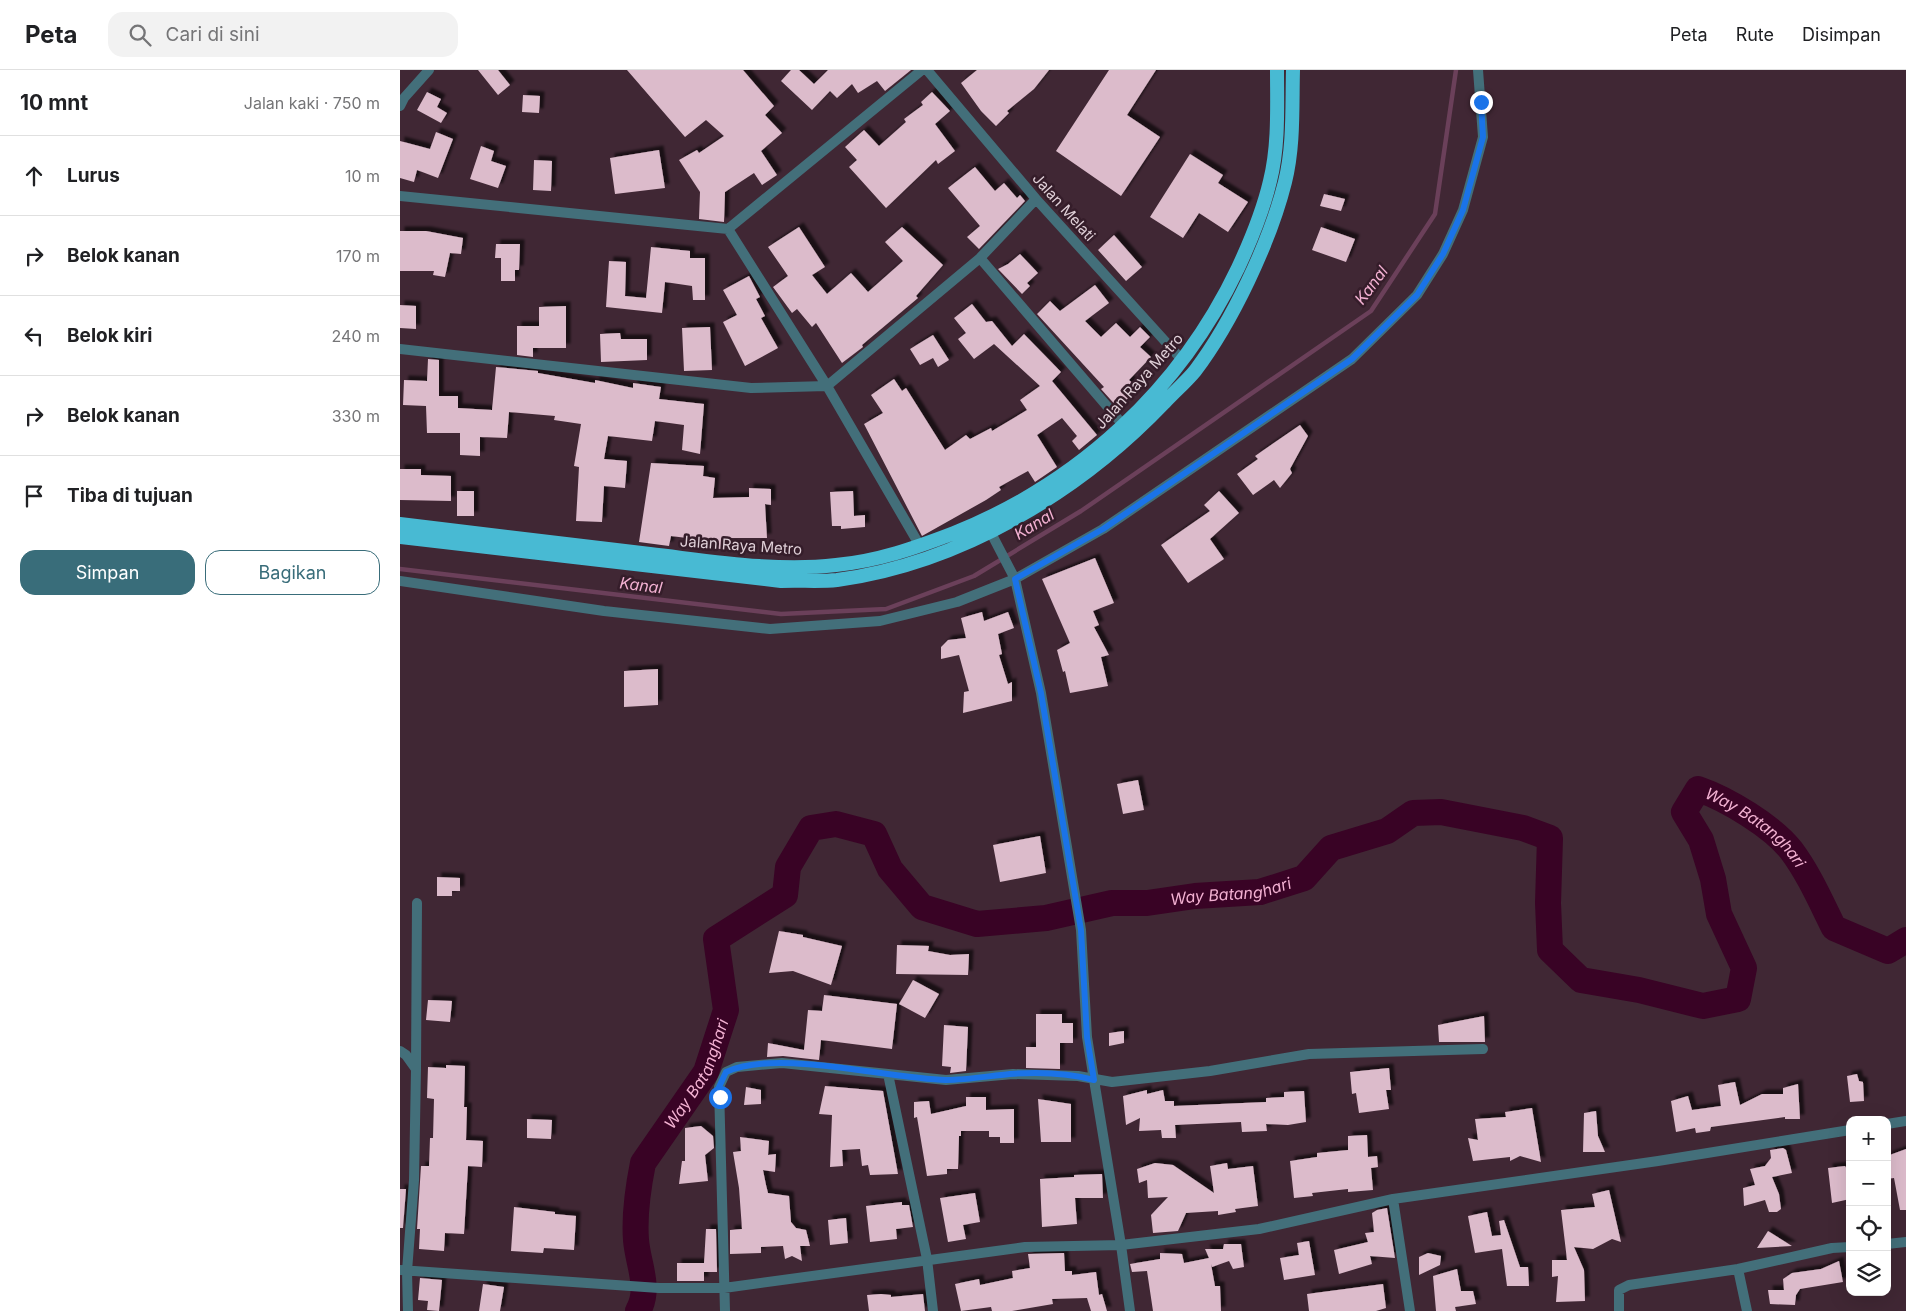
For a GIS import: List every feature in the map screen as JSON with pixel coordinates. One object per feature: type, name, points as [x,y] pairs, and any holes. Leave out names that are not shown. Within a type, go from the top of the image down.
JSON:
[{"type":"highway","name":"Jalan Raya Metro","points":[[400,524],[631,558],[780,567],[843,564],[879,559],[920,546],[984,521],[1050,485],[1097,450],[1124,426],[1183,361],[1206,328],[1254,232],[1271,179],[1276,129],[1277,70]]},
{"type":"highway","points":[[400,537],[631,558],[781,580],[835,580],[883,572],[923,559],[990,531],[1056,496],[1106,459],[1134,434],[1194,372],[1220,335],[1268,236],[1285,181],[1291,132],[1293,70]]},
{"type":"street","points":[[400,106],[404,98],[429,70]]},
{"type":"street","points":[[400,196],[728,229],[922,70]]},
{"type":"street","name":"Jalan Melati","points":[[927,70],[1036,199],[1183,361]]},
{"type":"street","points":[[400,581],[604,611],[770,629],[880,621],[957,602],[1015,579],[1103,529],[1352,359],[1417,295],[1443,254],[1463,210],[1476,164],[1483,137],[1478,70]]},
{"type":"street","points":[[400,349],[751,388],[826,386],[980,258],[1036,199]]},
{"type":"street","points":[[728,229],[826,386],[920,546]]},
{"type":"street","points":[[980,258],[1124,426]]},
{"type":"street","points":[[990,531],[1015,579],[1041,693],[1066,854],[1075,891],[1081,930],[1087,1037],[1122,1245],[1130,1311]]},
{"type":"street","points":[[408,1311],[404,1271],[414,1180],[417,903]]},
{"type":"street","points":[[725,1311],[719,1087],[726,1072],[744,1066],[782,1063],[946,1080],[1013,1074],[1078,1076],[1112,1082],[1210,1072],[1309,1054],[1483,1049]]},
{"type":"street","points":[[400,1051],[406,1055],[416,1069]]},
{"type":"street","points":[[888,1074],[927,1259],[933,1311]]},
{"type":"street","points":[[1891,1123],[1906,1121]]},
{"type":"street","points":[[404,1271],[659,1288],[724,1288],[927,1259],[1024,1248],[1122,1245],[1259,1229],[1392,1199],[1658,1161],[1846,1131]]},
{"type":"street","points":[[1392,1199],[1410,1311]]},
{"type":"street","points":[[1891,1244],[1906,1242]]},
{"type":"street","points":[[1619,1311],[1618,1295],[1623,1287],[1738,1269],[1846,1246]]},
{"type":"street","points":[[1738,1269],[1747,1311]]},
{"type":"building","points":[[478,70],[498,70],[510,85],[498,95]]},
{"type":"building","points":[[627,70],[743,70],[774,106],[765,115],[782,133],[761,151],[777,175],[762,185],[754,173],[725,192],[724,222],[699,219],[700,192],[679,160],[697,150],[699,153],[724,136],[706,120],[685,137]]},
{"type":"building","points":[[791,70],[799,70],[814,84],[828,70],[911,70],[885,91],[877,81],[858,93],[852,84],[837,98],[830,91],[812,110],[781,81]]},
{"type":"building","points":[[977,70],[1049,70],[1034,89],[1007,111],[1009,113],[996,126],[981,111],[961,83]]},
{"type":"building","points":[[1109,70],[1156,70],[1127,115],[1160,137],[1121,196],[1056,151]]},
{"type":"building","points":[[427,92],[441,99],[437,107],[447,113],[441,123],[417,110]]},
{"type":"building","points":[[932,92],[950,111],[935,124],[955,151],[938,164],[936,160],[886,208],[849,167],[857,160],[845,147],[864,130],[879,146],[906,122],[904,119],[923,105],[921,102]]},
{"type":"building","points":[[523,95],[540,96],[539,113],[522,112]]},
{"type":"building","points":[[436,132],[453,139],[438,178],[417,170],[414,182],[400,178],[400,141],[430,149]]},
{"type":"building","points":[[481,146],[494,151],[491,161],[506,166],[498,188],[470,179]]},
{"type":"building","points":[[659,150],[665,188],[615,194],[610,158]]},
{"type":"building","points":[[1190,154],[1223,175],[1218,183],[1248,202],[1228,232],[1199,213],[1183,238],[1150,217]]},
{"type":"building","points":[[534,160],[552,161],[551,191],[533,190]]},
{"type":"building","points":[[975,167],[995,191],[1004,183],[1017,198],[1020,195],[1025,201],[979,249],[967,237],[980,226],[948,188]]},
{"type":"building","points":[[1324,194],[1345,199],[1341,211],[1320,206]]},
{"type":"building","points":[[799,227],[825,267],[812,275],[827,294],[851,273],[868,292],[903,261],[885,242],[902,227],[943,265],[916,296],[918,298],[842,363],[816,323],[812,327],[797,309],[792,313],[773,287],[788,276],[768,247]]},
{"type":"building","points":[[1321,227],[1355,239],[1346,262],[1312,250]]},
{"type":"building","points":[[400,231],[426,231],[463,238],[461,254],[450,253],[445,277],[433,275],[434,271],[400,271]]},
{"type":"building","points":[[1114,235],[1142,267],[1126,281],[1098,250]]},
{"type":"building","points":[[496,244],[520,244],[519,270],[515,270],[515,281],[501,281],[501,258],[495,258]]},
{"type":"building","points":[[651,247],[690,251],[690,258],[705,258],[705,300],[693,300],[692,286],[665,282],[662,313],[606,307],[609,261],[626,262],[625,296],[646,298]]},
{"type":"building","points":[[1020,254],[1038,273],[1027,283],[1030,286],[1022,294],[998,269],[1008,264]]},
{"type":"building","points":[[749,276],[760,297],[756,299],[765,316],[761,318],[778,348],[745,366],[723,322],[737,315],[723,290]]},
{"type":"building","points":[[1095,285],[1109,303],[1085,321],[1101,337],[1116,323],[1130,337],[1140,327],[1150,337],[1140,347],[1151,357],[1129,380],[1137,387],[1119,409],[1101,389],[1104,387],[1037,314],[1050,301],[1060,311]]},
{"type":"building","points":[[972,304],[986,322],[992,321],[1012,346],[1024,334],[1061,372],[1052,381],[1097,435],[1079,450],[1072,441],[1077,436],[1062,418],[1037,435],[1057,467],[1035,482],[1028,471],[999,487],[1001,490],[986,500],[922,536],[864,424],[883,413],[871,395],[894,379],[902,391],[906,388],[945,450],[966,435],[970,439],[991,428],[992,431],[1027,410],[1020,400],[1040,386],[994,344],[974,359],[958,339],[966,333],[954,318]]},
{"type":"building","points":[[400,305],[416,306],[416,329],[400,328]]},
{"type":"building","points":[[566,306],[566,348],[533,348],[533,357],[517,355],[517,326],[539,326],[539,307]]},
{"type":"building","points":[[710,327],[712,370],[684,371],[682,328]]},
{"type":"building","points":[[620,333],[621,339],[647,339],[647,360],[601,362],[600,334]]},
{"type":"building","points":[[933,335],[949,360],[938,367],[933,358],[920,365],[910,349]]},
{"type":"building","points":[[428,359],[439,360],[439,396],[458,396],[458,408],[492,410],[496,367],[538,371],[538,373],[595,383],[595,380],[633,388],[633,383],[661,387],[659,399],[704,404],[700,454],[682,450],[684,425],[655,421],[652,441],[608,436],[604,459],[627,461],[625,488],[604,486],[602,522],[576,521],[579,467],[574,466],[581,424],[554,420],[555,416],[509,412],[507,438],[480,437],[480,456],[460,455],[460,433],[427,433],[426,406],[403,405],[404,380],[427,381]]},
{"type":"building","points":[[1300,425],[1308,436],[1290,469],[1292,473],[1280,488],[1274,480],[1253,495],[1237,474],[1258,459],[1255,456]]},
{"type":"building","points":[[651,463],[704,466],[703,476],[715,478],[713,498],[749,497],[749,488],[771,489],[771,505],[765,504],[767,538],[722,538],[721,549],[710,548],[710,541],[671,536],[669,546],[639,542]]},
{"type":"building","points":[[400,469],[421,469],[421,475],[451,476],[451,501],[400,500]]},
{"type":"building","points":[[457,491],[474,491],[474,516],[457,516]]},
{"type":"building","points":[[853,491],[854,516],[865,515],[865,527],[841,529],[841,526],[832,526],[830,492]]},
{"type":"building","points":[[1219,491],[1239,513],[1210,539],[1224,559],[1188,583],[1161,545],[1210,511],[1204,505]]},
{"type":"building","points":[[1095,558],[1114,603],[1093,611],[1099,625],[1094,627],[1109,655],[1101,657],[1108,686],[1070,693],[1065,671],[1063,672],[1057,650],[1070,643],[1042,579]]},
{"type":"building","points":[[982,612],[984,621],[1008,612],[1014,628],[998,634],[1002,654],[999,655],[1008,684],[1012,682],[1012,701],[963,713],[964,692],[969,691],[959,655],[941,659],[941,647],[948,640],[966,638],[961,618]]},
{"type":"building","points":[[658,669],[658,705],[624,707],[624,671]]},
{"type":"building","points":[[1138,780],[1144,810],[1123,814],[1117,784]]},
{"type":"building","points":[[1040,836],[1046,873],[1000,882],[993,845]]},
{"type":"building","points":[[437,877],[460,878],[460,891],[452,891],[452,896],[437,896]]},
{"type":"building","points":[[779,931],[803,935],[803,937],[842,946],[831,985],[793,971],[769,973]]},
{"type":"building","points":[[897,945],[929,946],[928,951],[950,955],[969,954],[968,975],[896,974]]},
{"type":"building","points":[[913,980],[939,994],[925,1018],[899,1004]]},
{"type":"building","points":[[824,995],[897,1004],[892,1049],[821,1040],[819,1060],[783,1056],[767,1057],[768,1043],[804,1050],[808,1010],[822,1011]]},
{"type":"building","points":[[428,1000],[452,1001],[450,1022],[426,1020]]},
{"type":"building","points":[[1036,1014],[1062,1014],[1062,1023],[1073,1023],[1073,1043],[1060,1043],[1060,1069],[1026,1068],[1026,1047],[1036,1047]]},
{"type":"building","points":[[1484,1016],[1485,1042],[1439,1042],[1438,1025]]},
{"type":"building","points":[[944,1025],[968,1027],[966,1071],[950,1073],[951,1067],[942,1066]]},
{"type":"building","points":[[1124,1031],[1124,1043],[1109,1046],[1109,1033]]},
{"type":"building","points":[[446,1065],[465,1066],[464,1107],[467,1107],[466,1140],[483,1141],[482,1167],[468,1166],[464,1234],[445,1233],[444,1251],[419,1249],[420,1229],[417,1229],[421,1166],[429,1166],[430,1138],[433,1138],[434,1099],[427,1098],[428,1067],[446,1068]]},
{"type":"building","points":[[1389,1068],[1391,1090],[1386,1090],[1389,1109],[1359,1113],[1356,1093],[1352,1094],[1350,1072]]},
{"type":"building","points":[[1857,1074],[1859,1081],[1863,1082],[1864,1101],[1850,1102],[1847,1076]]},
{"type":"building","points":[[1735,1082],[1740,1105],[1762,1094],[1783,1094],[1783,1088],[1798,1084],[1800,1119],[1785,1119],[1785,1117],[1711,1127],[1710,1131],[1696,1133],[1695,1128],[1676,1132],[1671,1101],[1688,1096],[1692,1110],[1721,1106],[1718,1085]]},
{"type":"building","points":[[825,1086],[883,1091],[898,1174],[870,1175],[868,1165],[862,1166],[860,1149],[842,1150],[843,1166],[830,1167],[832,1115],[819,1114]]},
{"type":"building","points":[[746,1087],[761,1090],[761,1104],[744,1105]]},
{"type":"building","points":[[1147,1090],[1147,1094],[1163,1090],[1165,1101],[1174,1101],[1174,1106],[1266,1102],[1266,1098],[1284,1097],[1284,1092],[1304,1091],[1306,1122],[1288,1125],[1266,1124],[1267,1131],[1242,1132],[1241,1122],[1175,1125],[1176,1138],[1162,1138],[1161,1130],[1139,1131],[1140,1118],[1126,1125],[1123,1096]]},
{"type":"building","points":[[966,1097],[986,1097],[986,1110],[1014,1109],[1014,1143],[1000,1143],[1000,1137],[989,1137],[989,1131],[961,1131],[961,1136],[959,1136],[958,1169],[947,1169],[947,1174],[927,1176],[917,1117],[914,1118],[914,1102],[929,1101],[931,1114],[966,1106]]},
{"type":"building","points":[[1038,1099],[1071,1104],[1071,1142],[1041,1142]]},
{"type":"building","points":[[1532,1108],[1541,1162],[1520,1156],[1510,1161],[1510,1157],[1473,1161],[1468,1138],[1478,1140],[1475,1119],[1506,1117],[1505,1112]]},
{"type":"building","points":[[1596,1111],[1598,1136],[1605,1152],[1583,1152],[1584,1113]]},
{"type":"building","points":[[527,1119],[552,1120],[551,1139],[527,1138]]},
{"type":"building","points":[[701,1126],[713,1136],[714,1148],[705,1155],[708,1181],[679,1184],[682,1161],[685,1161],[685,1128]]},
{"type":"building","points":[[1367,1135],[1368,1157],[1377,1156],[1378,1167],[1371,1168],[1373,1190],[1348,1192],[1348,1189],[1312,1193],[1313,1196],[1294,1198],[1290,1161],[1317,1157],[1317,1153],[1348,1150],[1348,1136]]},
{"type":"building","points":[[740,1137],[769,1141],[768,1155],[776,1154],[775,1172],[763,1170],[766,1185],[768,1193],[789,1196],[791,1222],[796,1228],[806,1230],[810,1246],[800,1246],[802,1261],[792,1256],[785,1259],[783,1246],[761,1247],[761,1253],[730,1254],[730,1230],[742,1229],[739,1188],[733,1152],[741,1151]]},
{"type":"building","points":[[1783,1148],[1786,1150],[1792,1173],[1772,1177],[1779,1194],[1781,1209],[1777,1212],[1769,1212],[1765,1200],[1744,1206],[1743,1188],[1755,1185],[1750,1169],[1765,1166],[1771,1158],[1770,1150]]},
{"type":"building","points":[[1906,1149],[1906,1210],[1900,1210],[1894,1178],[1891,1178],[1891,1155]]},
{"type":"building","points":[[1155,1163],[1173,1165],[1214,1193],[1210,1166],[1227,1163],[1228,1169],[1253,1166],[1258,1206],[1235,1209],[1236,1212],[1218,1215],[1218,1211],[1186,1213],[1178,1231],[1153,1233],[1151,1215],[1168,1197],[1148,1198],[1147,1180],[1139,1183],[1137,1169]]},
{"type":"building","points":[[1845,1166],[1846,1168],[1846,1200],[1832,1203],[1828,1168]]},
{"type":"building","points":[[1102,1174],[1103,1198],[1075,1198],[1077,1224],[1042,1227],[1040,1179]]},
{"type":"building","points":[[400,1189],[406,1189],[403,1228],[400,1228]]},
{"type":"building","points":[[1609,1190],[1621,1242],[1612,1239],[1593,1249],[1574,1247],[1584,1270],[1585,1301],[1556,1302],[1558,1276],[1552,1277],[1552,1260],[1567,1260],[1561,1210],[1595,1207],[1592,1194]]},
{"type":"building","points":[[975,1193],[980,1222],[963,1225],[966,1239],[948,1242],[940,1198]]},
{"type":"building","points":[[902,1202],[902,1205],[909,1205],[913,1227],[896,1229],[897,1239],[870,1242],[866,1206]]},
{"type":"building","points":[[514,1207],[576,1216],[574,1250],[544,1248],[543,1253],[511,1251]]},
{"type":"building","points":[[1387,1208],[1395,1258],[1370,1256],[1372,1264],[1339,1274],[1334,1250],[1368,1242],[1365,1233],[1374,1232],[1372,1213]]},
{"type":"building","points":[[1487,1212],[1492,1236],[1501,1235],[1499,1221],[1504,1220],[1520,1267],[1528,1267],[1529,1286],[1507,1286],[1502,1249],[1475,1253],[1468,1216]]},
{"type":"building","points":[[846,1218],[848,1243],[830,1245],[828,1220]]},
{"type":"building","points":[[706,1229],[716,1229],[717,1272],[704,1272],[704,1281],[677,1281],[677,1263],[704,1263]]},
{"type":"building","points":[[1768,1231],[1792,1246],[1757,1248]]},
{"type":"building","points":[[1309,1241],[1315,1275],[1284,1280],[1280,1258],[1299,1255],[1297,1243]]},
{"type":"building","points":[[1224,1244],[1241,1244],[1244,1267],[1233,1269],[1229,1261],[1212,1267],[1211,1264],[1215,1286],[1220,1286],[1221,1311],[1153,1311],[1147,1271],[1132,1272],[1130,1264],[1160,1259],[1160,1253],[1182,1254],[1184,1263],[1209,1258],[1205,1249],[1223,1249]]},
{"type":"building","points":[[1064,1253],[1065,1271],[1072,1271],[1072,1275],[1096,1272],[1099,1295],[1102,1294],[1107,1311],[1091,1311],[1087,1298],[1052,1299],[1053,1304],[1012,1311],[992,1311],[991,1307],[961,1311],[955,1284],[979,1279],[980,1285],[1013,1278],[1012,1271],[1030,1268],[1028,1254]]},
{"type":"building","points":[[1428,1253],[1441,1256],[1440,1265],[1419,1275],[1419,1257]]},
{"type":"building","points":[[1839,1261],[1843,1282],[1800,1289],[1796,1295],[1795,1305],[1770,1304],[1768,1290],[1784,1290],[1783,1279],[1792,1273],[1821,1269]]},
{"type":"building","points":[[1457,1269],[1461,1291],[1473,1291],[1476,1304],[1455,1307],[1456,1311],[1436,1311],[1433,1276]]},
{"type":"building","points":[[420,1278],[442,1280],[439,1311],[427,1310],[428,1301],[418,1300]]},
{"type":"building","points":[[483,1284],[504,1287],[500,1311],[479,1311]]},
{"type":"building","points":[[1383,1284],[1386,1308],[1376,1311],[1309,1311],[1307,1294]]},
{"type":"building","points":[[923,1294],[925,1311],[869,1311],[867,1295],[891,1295],[891,1297]]},
{"type":"waterway","name":"Kanal","points":[[400,569],[781,614],[886,609],[974,576],[1081,511],[1371,311],[1435,214],[1456,70]]},
{"type":"waterway","name":"Way Batanghari","points":[[638,1311],[642,1302],[644,1285],[636,1240],[638,1191],[643,1163],[706,1072],[726,1010],[716,939],[785,895],[788,867],[811,828],[836,824],[874,834],[890,869],[922,907],[977,924],[1046,918],[1112,903],[1147,903],[1195,896],[1260,892],[1304,878],[1331,848],[1387,831],[1413,813],[1441,812],[1523,828],[1550,838],[1548,903],[1550,950],[1581,980],[1639,990],[1703,1006],[1738,999],[1744,968],[1719,914],[1713,879],[1701,840],[1684,812],[1698,789],[1735,806],[1761,823],[1783,841],[1803,869],[1834,928],[1888,951],[1906,940]]},
{"type":"route","points":[[720,1097],[719,1087],[726,1072],[737,1067],[782,1063],[946,1080],[1013,1074],[1078,1076],[1094,1080],[1087,1037],[1081,930],[1075,891],[1066,854],[1041,693],[1015,579],[1103,529],[1352,359],[1417,295],[1443,254],[1463,210],[1483,137],[1481,102]]}]
